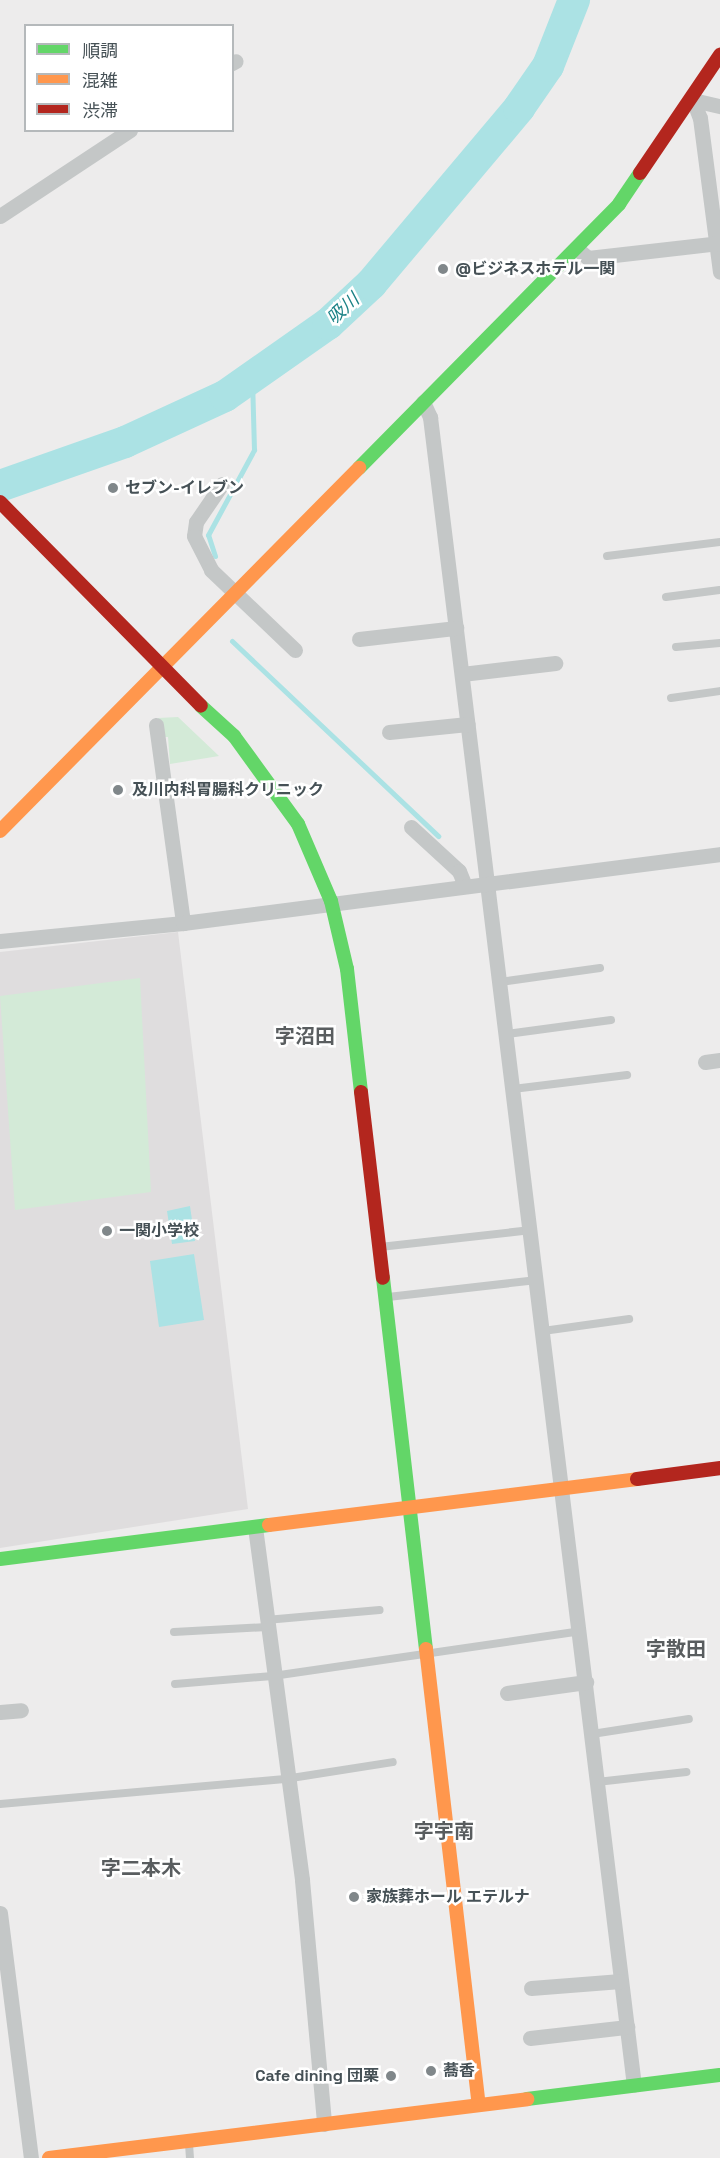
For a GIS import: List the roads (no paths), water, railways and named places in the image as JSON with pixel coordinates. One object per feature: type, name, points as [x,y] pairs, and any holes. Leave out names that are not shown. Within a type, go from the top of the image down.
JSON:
[{"type":"street","points":[[0,831],[619,204],[693,100],[713,79],[720,55]]},
{"type":"street","points":[[693,100],[720,105]]},
{"type":"street","points":[[693,100],[700,118],[720,272]]},
{"type":"street","points":[[0,216],[127,132]]},
{"type":"street","points":[[576,248],[588,258],[718,243]]},
{"type":"street","points":[[423,402],[430,417],[634,2085]]},
{"type":"street","points":[[222,484],[196,522],[194,536],[211,570],[296,650]]},
{"type":"street","points":[[0,502],[160,668],[218,720],[274,785],[331,901],[347,969],[480,2104]]},
{"type":"street","points":[[359,639],[456,628]]},
{"type":"street","points":[[462,674],[555,663]]},
{"type":"street","points":[[389,732],[468,724]]},
{"type":"street","points":[[156,726],[183,923]]},
{"type":"street","points":[[411,826],[459,871],[465,886]]},
{"type":"street","points":[[0,941],[183,923],[331,901],[720,854]]},
{"type":"street","points":[[0,1559],[720,1468]]},
{"type":"street","points":[[255,1527],[285,1779],[302,1880],[324,2124]]},
{"type":"street","points":[[507,1693],[586,1682]]},
{"type":"street","points":[[0,1712],[21,1710]]},
{"type":"street","points":[[0,1913],[31,2158]]},
{"type":"street","points":[[531,1988],[621,1981]]},
{"type":"street","points":[[530,2038],[627,2027]]},
{"type":"street","points":[[49,2158],[720,2074]]},
{"type":"lane","points":[[608,556],[720,542]]},
{"type":"lane","points":[[666,597],[720,590]]},
{"type":"lane","points":[[676,647],[720,643]]},
{"type":"lane","points":[[671,699],[720,691]]},
{"type":"lane","points":[[500,982],[600,968]]},
{"type":"lane","points":[[507,1034],[611,1020]]},
{"type":"lane","points":[[513,1089],[627,1075]]},
{"type":"lane","points":[[379,1247],[531,1230]]},
{"type":"lane","points":[[386,1297],[537,1280]]},
{"type":"lane","points":[[543,1331],[628,1319]]},
{"type":"lane","points":[[174,1632],[380,1610]]},
{"type":"lane","points":[[175,1684],[273,1676],[580,1631]]},
{"type":"lane","points":[[592,1734],[689,1719]]},
{"type":"lane","points":[[0,1804],[285,1779],[393,1762]]},
{"type":"lane","points":[[597,1782],[686,1772]]},
{"type":"lane","points":[[188,2142],[190,2158]]},
{"type":"water","points":[[190,1206],[195,1241],[172,1244],[167,1211]]},
{"type":"water","points":[[194,1254],[204,1320],[159,1327],[150,1261]]},
{"type":"waterway","name":"吸川","points":[[0,486],[125,442],[225,396],[328,324],[371,284],[519,108],[548,66],[574,0]]},
{"type":"waterway","points":[[215,556],[208,535],[254,450],[252,380]]},
{"type":"waterway","points":[[232,641],[438,836]]},
{"type":"place","name":"@ビジネスホテル一関","points":[[443,269]]},
{"type":"place","name":"セブン-イレブン","points":[[113,488]]},
{"type":"place","name":"及川内科胃腸科クリニック","points":[[118,790]]},
{"type":"place","name":"一関小学校","points":[[107,1231]]},
{"type":"place","name":"家族葬ホール エテルナ","points":[[354,1897]]},
{"type":"place","name":"蕎香","points":[[431,2071]]},
{"type":"place","name":"Cafe dining 団栗","points":[[391,2076]]},
{"type":"district","name":"字沼田","points":[[305,1036]]},
{"type":"district","name":"字散田","points":[[676,1649]]},
{"type":"district","name":"字宇南","points":[[444,1831]]},
{"type":"district","name":"字二本木","points":[[141,1868]]}]
